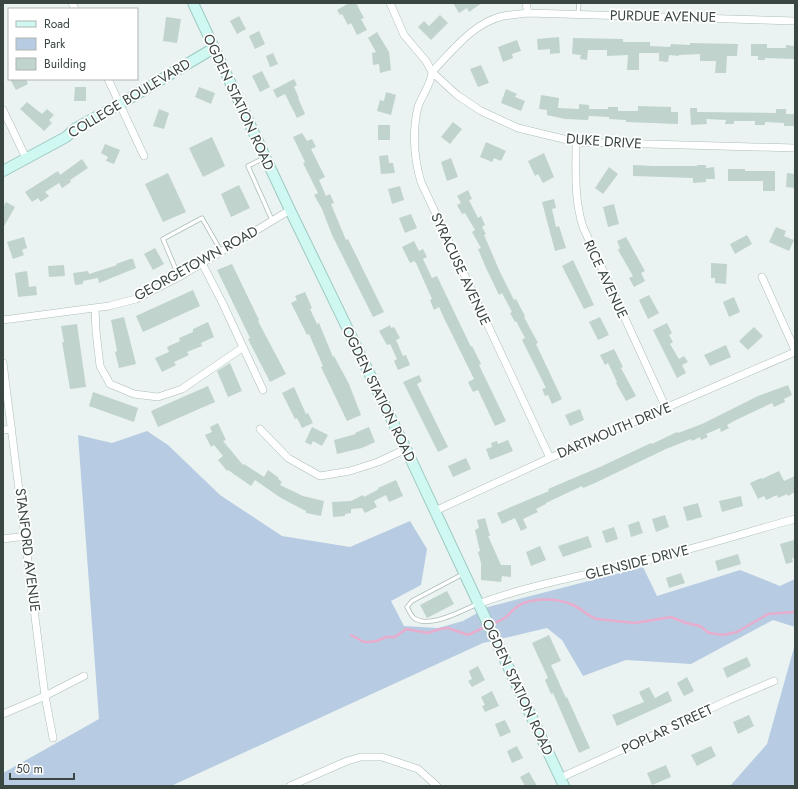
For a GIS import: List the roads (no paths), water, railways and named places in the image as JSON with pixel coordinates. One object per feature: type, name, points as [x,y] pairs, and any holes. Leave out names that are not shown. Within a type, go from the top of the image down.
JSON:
[{"type":"street","name":"OGDEN STATION ROAD","points":[[193,3],[290,210],[406,449],[562,782]]},
{"type":"street","name":"DUKE DRIVE","points":[[390,3],[404,35],[426,61],[432,72],[457,95],[481,111],[518,128],[576,142],[795,148]]},
{"type":"street","points":[[526,3],[528,13]]},
{"type":"street","name":"PURDUE AVENUE","points":[[432,72],[454,48],[477,29],[502,17],[528,13],[795,20]]},
{"type":"street","name":"COLLEGE BOULEVARD","points":[[3,171],[66,137],[76,128],[120,104],[214,48]]},
{"type":"street","name":"SYRACUSE AVENUE","points":[[432,72],[431,80],[419,106],[416,124],[416,164],[421,182],[550,458]]},
{"type":"street","points":[[108,80],[144,156]]},
{"type":"street","points":[[3,110],[26,158]]},
{"type":"street","name":"RICE AVENUE","points":[[576,142],[576,191],[578,211],[583,227],[666,408]]},
{"type":"street","name":"GEORGETOWN ROAD","points":[[3,320],[109,306],[136,299],[179,277],[290,210]]},
{"type":"street","points":[[202,263],[262,390]]},
{"type":"street","points":[[762,277],[795,351]]},
{"type":"street","points":[[95,308],[100,366],[110,384],[134,394],[158,397],[182,389],[242,348]]},
{"type":"street","name":"DARTMOUTH DRIVE","points":[[435,511],[550,458],[795,351]]},
{"type":"street","name":"STANFORD AVENUE","points":[[3,363],[45,696],[53,738]]},
{"type":"street","points":[[3,430],[12,429]]},
{"type":"street","points":[[260,429],[288,458],[320,476],[350,471],[378,462],[406,449]]},
{"type":"street","name":"GLENSIDE DRIVE","points":[[478,604],[498,596],[652,559],[795,519]]},
{"type":"street","points":[[3,539],[26,536]]},
{"type":"street","points":[[3,714],[45,696],[84,676]]},
{"type":"street","name":"POPLAR STREET","points":[[562,782],[665,730],[728,700],[774,681]]},
{"type":"street","points":[[290,786],[347,761],[361,757],[382,757],[418,769],[437,786]]},
{"type":"lane","points":[[578,14],[579,3]]},
{"type":"lane","points":[[265,157],[248,166],[272,221]]},
{"type":"lane","points":[[179,277],[163,239],[202,218],[221,251]]},
{"type":"lane","points":[[464,574],[412,601],[407,607],[413,618],[424,623],[450,616],[478,604]]},
{"type":"waterway","points":[[492,624],[507,616],[516,607],[530,601],[538,600],[553,600],[567,603],[597,619],[635,623],[671,617],[686,623],[700,626],[709,633],[723,635],[737,632],[768,614],[795,612]]},
{"type":"waterway","points":[[351,635],[364,642],[369,642],[377,641],[386,637],[395,637],[406,629],[428,633],[448,628],[468,635],[487,626]]}]
